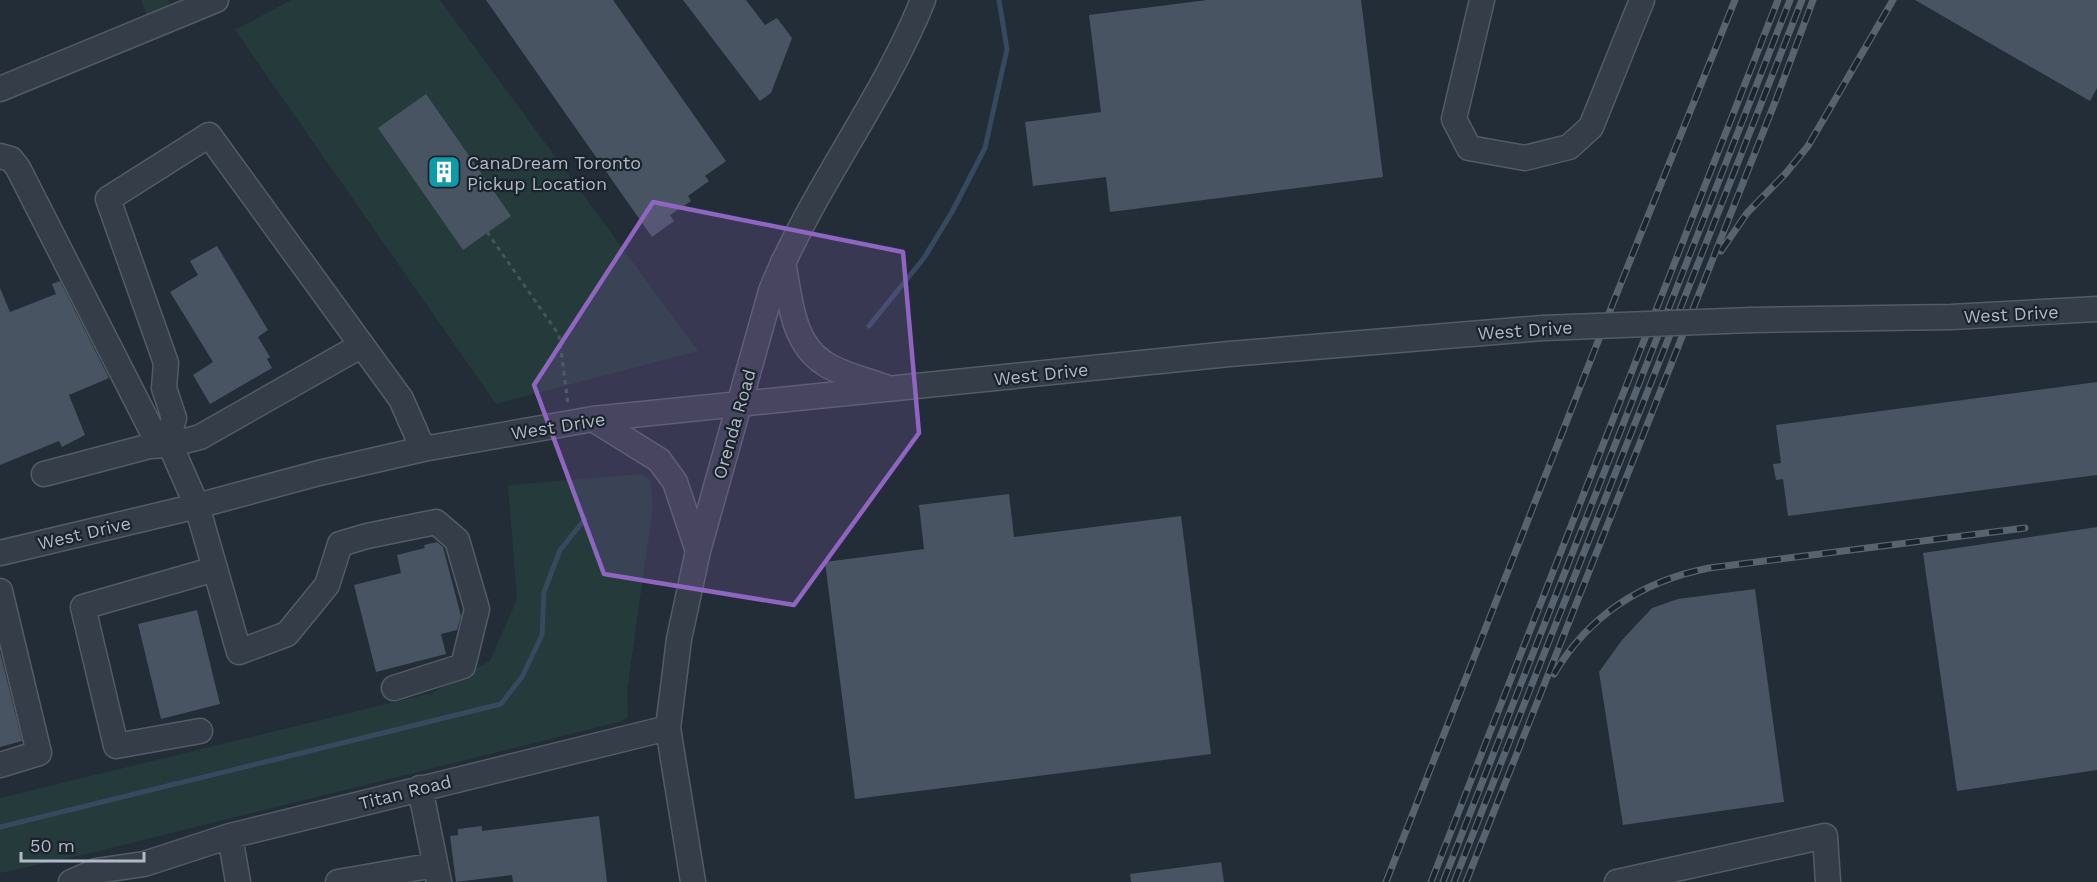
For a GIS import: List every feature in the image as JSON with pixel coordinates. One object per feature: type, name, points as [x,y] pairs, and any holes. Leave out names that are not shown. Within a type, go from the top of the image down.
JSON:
[{"type":"street","points":[[0,89],[216,0]]},
{"type":"street","name":"Orenda Road","points":[[693,882],[668,728],[679,639],[698,551],[771,291],[783,262],[823,186],[891,69],[923,0]]},
{"type":"street","points":[[1482,0],[1454,119],[1469,148],[1525,159],[1569,147],[1591,127],[1642,0]]},
{"type":"street","points":[[169,442],[174,418],[164,388],[166,363],[108,199],[209,135],[401,399],[423,449]]},
{"type":"street","points":[[0,156],[11,159],[18,168],[152,431],[169,442],[197,506],[239,652],[287,634],[327,585],[340,544],[436,522],[457,540],[477,609],[463,666],[394,688]]},
{"type":"street","points":[[783,262],[799,333],[812,355],[826,365],[890,389]]},
{"type":"street","name":"West Drive","points":[[0,553],[423,449],[593,419],[1229,354],[1543,327],[1752,320],[1951,317],[2097,309]]},
{"type":"street","points":[[44,474],[150,446],[200,437],[362,345]]},
{"type":"street","points":[[593,419],[659,460],[675,482],[698,551]]},
{"type":"street","points":[[200,731],[116,746],[83,607],[215,569]]},
{"type":"street","points":[[0,591],[39,753],[0,765]]},
{"type":"street","name":"Titan Road","points":[[71,882],[96,871],[143,873],[230,836],[668,728]]},
{"type":"street","points":[[338,882],[437,874],[420,788]]},
{"type":"street","points":[[230,836],[238,882]]},
{"type":"street","points":[[1617,882],[1825,836],[1828,882]]},
{"type":"path","points":[[487,232],[559,334],[568,395],[569,424]]},
{"type":"highlighted area","points":[[653,202],[903,252],[919,433],[794,605],[604,574],[534,385]]},
{"type":"green space","points":[[141,0],[168,0],[172,11],[149,21]]},
{"type":"green space","points":[[291,0],[440,0],[698,351],[496,404],[235,30]]},
{"type":"green space","points":[[642,474],[650,480],[653,507],[627,691],[628,717],[619,722],[91,853],[0,873],[0,798],[432,693],[490,661],[517,599],[508,485]]},
{"type":"building","points":[[486,0],[613,0],[726,161],[705,176],[709,181],[688,196],[691,201],[670,215],[674,221],[652,237]]},
{"type":"building","points":[[683,0],[746,0],[765,25],[777,18],[792,38],[771,93],[760,101]]},
{"type":"building","points":[[1207,0],[1361,0],[1383,177],[1110,212],[1106,177],[1033,186],[1025,122],[1101,112],[1089,15]]},
{"type":"building","points":[[1915,0],[2097,0],[2097,88],[2090,101]]},
{"type":"building","name":"CanaDream Toronto Pickup Location","points":[[426,94],[511,216],[463,250],[378,128]]},
{"type":"building","points":[[217,246],[268,330],[258,337],[270,357],[267,359],[272,368],[210,404],[193,375],[213,362],[170,292],[198,275],[190,261]]},
{"type":"building","points":[[60,281],[109,378],[69,395],[85,435],[62,447],[59,441],[0,465],[0,288],[10,312],[56,294],[52,284]]},
{"type":"building","points":[[2097,382],[2097,475],[1788,516],[1783,479],[1776,480],[1773,464],[1781,463],[1776,425]]},
{"type":"building","points":[[1009,494],[1014,537],[1181,516],[1211,754],[855,799],[825,562],[924,549],[919,505]]},
{"type":"building","points":[[2097,527],[2097,770],[1957,791],[1923,553]]},
{"type":"building","points":[[437,542],[443,547],[461,616],[457,630],[441,634],[446,654],[376,672],[354,585],[401,573],[397,555],[425,548],[424,545]]},
{"type":"building","points":[[1755,589],[1784,802],[1623,825],[1599,672],[1622,640],[1652,608],[1678,599]]},
{"type":"building","points":[[197,610],[220,704],[161,719],[138,624]]},
{"type":"building","points":[[0,652],[22,741],[0,747]]},
{"type":"building","points":[[599,816],[607,882],[513,882],[512,875],[456,882],[450,836],[458,835],[458,829],[482,826],[482,831]]},
{"type":"building","points":[[1221,862],[1224,882],[1131,882],[1130,874]]},
{"type":"waterway","points":[[869,326],[924,258],[952,212],[985,148],[1007,49],[999,0]]},
{"type":"waterway","points":[[0,827],[501,704],[522,677],[542,635],[544,592],[560,550],[585,519]]},
{"type":"railway","points":[[1386,882],[1615,298],[1735,0]]},
{"type":"railway","points":[[1431,882],[1778,0]]},
{"type":"railway","points":[[1443,882],[1790,0]]},
{"type":"railway","points":[[1454,882],[1802,0]]},
{"type":"railway","points":[[1466,882],[1777,97],[1813,0]]},
{"type":"railway","points":[[1721,251],[1747,213],[1786,173],[1808,146],[1893,0]]},
{"type":"railway","points":[[1554,674],[1568,653],[1601,618],[1640,592],[1685,574],[1709,568],[2025,528]]},
{"type":"place","name":"CanaDream Toronto Pickup Location","points":[[444,172]]}]
